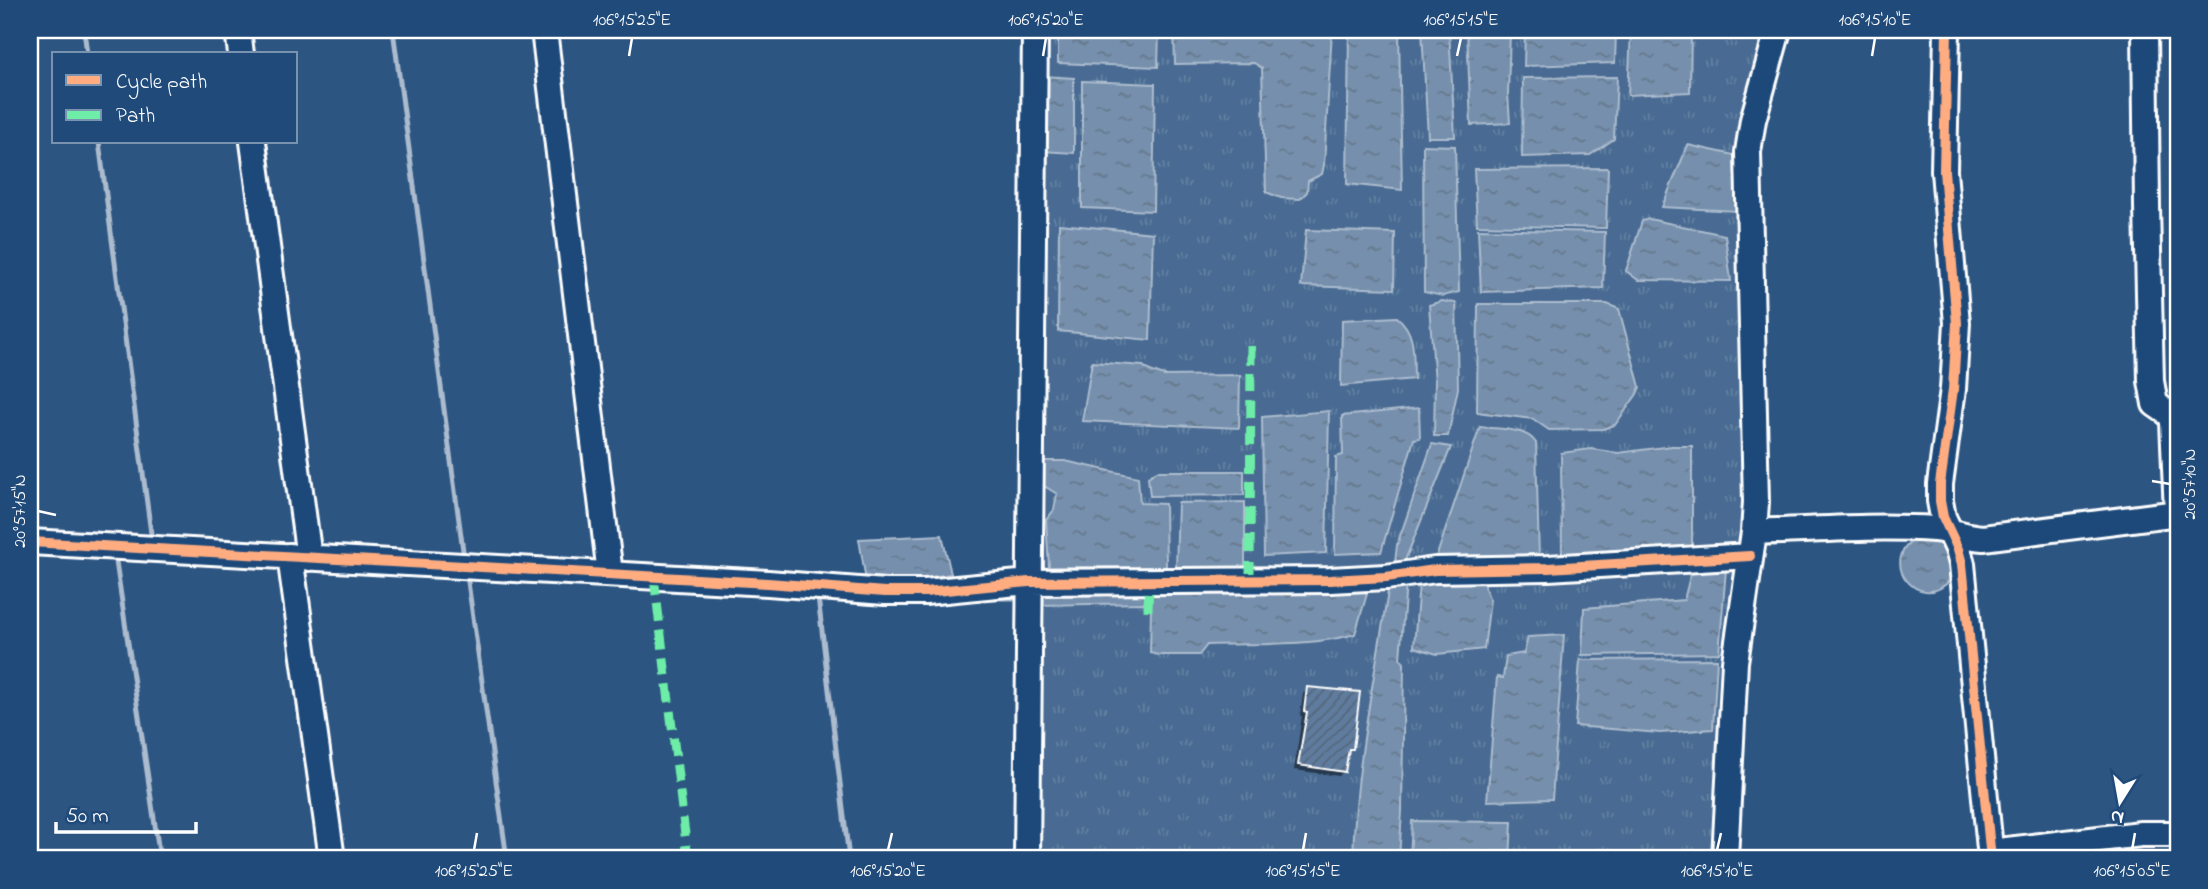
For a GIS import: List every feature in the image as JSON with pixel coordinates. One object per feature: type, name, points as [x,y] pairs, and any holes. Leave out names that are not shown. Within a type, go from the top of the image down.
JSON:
[{"type":"street","points":[[238,30],[241,52]]},
{"type":"street","points":[[544,30],[610,575]]},
{"type":"street","points":[[1027,859],[1035,30]]},
{"type":"street","points":[[1726,859],[1735,662],[1756,502],[1748,152],[1753,120],[1778,30]]},
{"type":"street","points":[[1947,30],[1944,171],[1957,323],[1953,389],[1940,501],[1942,517],[1951,532],[1962,564],[1990,856],[2141,834],[2178,834]]},
{"type":"street","points":[[30,542],[885,592],[925,592],[1028,582],[1330,580],[1396,576],[1435,570],[1548,568],[1751,543],[1912,528],[1938,529],[1983,538],[2178,513],[2173,422],[2171,415],[2155,404],[2151,381],[2145,30]]},
{"type":"street","points":[[253,144],[332,859]]},
{"type":"green space","points":[[1043,30],[1767,30],[1743,116],[1748,504],[1743,548],[1402,567],[1037,575]]},
{"type":"green space","points":[[1738,567],[1725,664],[1712,859],[1034,859],[1035,588]]},
{"type":"water","points":[[1058,30],[1159,30],[1158,67],[1058,63]]},
{"type":"water","points":[[1174,30],[1332,30],[1324,165],[1322,174],[1308,181],[1307,192],[1300,199],[1281,198],[1266,192],[1262,68],[1254,63],[1175,64]]},
{"type":"water","points":[[1349,30],[1399,31],[1402,190],[1347,184]]},
{"type":"water","points":[[1422,30],[1449,30],[1455,137],[1428,137]]},
{"type":"water","points":[[1467,30],[1510,30],[1510,123],[1471,125]]},
{"type":"water","points":[[1525,30],[1616,30],[1615,63],[1524,66]]},
{"type":"water","points":[[1631,30],[1691,30],[1690,92],[1628,95]]},
{"type":"water","points":[[1043,76],[1074,78],[1074,153],[1042,151]]},
{"type":"water","points":[[1617,77],[1614,139],[1590,155],[1522,157],[1523,78]]},
{"type":"water","points":[[1082,81],[1155,84],[1153,211],[1082,208]]},
{"type":"water","points":[[1423,145],[1455,146],[1459,292],[1443,296],[1424,292]]},
{"type":"water","points":[[1688,145],[1734,155],[1737,211],[1662,207]]},
{"type":"water","points":[[1608,168],[1606,228],[1477,225],[1474,169]]},
{"type":"water","points":[[1649,219],[1725,235],[1731,281],[1638,280],[1626,271],[1642,221]]},
{"type":"water","points":[[1059,224],[1153,233],[1150,340],[1058,331]]},
{"type":"water","points":[[1478,229],[1605,232],[1603,288],[1481,292]]},
{"type":"water","points":[[1306,230],[1395,233],[1394,289],[1301,286]]},
{"type":"water","points":[[1442,301],[1456,303],[1458,388],[1448,436],[1434,436],[1435,382],[1429,305]]},
{"type":"water","points":[[1478,304],[1607,304],[1619,309],[1640,387],[1615,425],[1603,429],[1549,430],[1533,419],[1477,412]]},
{"type":"water","points":[[1397,317],[1411,338],[1414,379],[1341,386],[1342,320]]},
{"type":"water","points":[[1092,362],[1143,366],[1164,376],[1240,375],[1239,428],[1082,421]]},
{"type":"water","points":[[1419,408],[1420,438],[1414,439],[1381,552],[1335,554],[1336,457],[1343,455],[1342,416]]},
{"type":"water","points":[[1329,411],[1326,553],[1264,556],[1262,417]]},
{"type":"water","points":[[1480,427],[1518,431],[1536,443],[1539,559],[1435,561]]},
{"type":"water","points":[[1432,444],[1451,447],[1404,563],[1395,563],[1397,545]]},
{"type":"water","points":[[1692,446],[1692,551],[1562,558],[1561,453],[1591,449],[1618,453]]},
{"type":"water","points":[[1042,461],[1065,461],[1138,477],[1140,503],[1165,504],[1166,568],[1049,567],[1046,520],[1054,510],[1057,494],[1041,484]]},
{"type":"water","points":[[1157,471],[1244,471],[1244,495],[1150,496],[1148,477]]},
{"type":"water","points":[[1245,502],[1245,568],[1176,569],[1178,503]]},
{"type":"water","points":[[942,535],[951,574],[904,581],[866,581],[859,539]]},
{"type":"water","points":[[1919,537],[1933,537],[1950,547],[1951,579],[1939,589],[1927,591],[1915,588],[1901,570],[1901,558],[1906,547]]},
{"type":"water","points":[[1726,569],[1719,653],[1582,655],[1584,608],[1684,600],[1691,572]]},
{"type":"water","points":[[1485,578],[1485,588],[1490,600],[1484,649],[1437,654],[1414,647],[1419,583]]},
{"type":"water","points":[[1406,583],[1400,658],[1404,663],[1399,859],[1353,859],[1362,756],[1389,585]]},
{"type":"water","points":[[1038,591],[1362,591],[1367,594],[1355,634],[1301,643],[1207,645],[1199,655],[1158,655],[1150,653],[1151,608],[1144,603],[1038,605]]},
{"type":"water","points":[[1564,635],[1552,799],[1487,801],[1497,677],[1503,678],[1506,656],[1524,653],[1528,637]]},
{"type":"water","points":[[1717,659],[1713,729],[1660,733],[1575,726],[1580,660]]},
{"type":"water","points":[[1412,821],[1512,822],[1510,859],[1410,859]]},
{"type":"building","points":[[1307,687],[1360,692],[1353,749],[1349,749],[1345,772],[1298,765],[1307,712],[1304,711]]},
{"type":"waterway","points":[[84,30],[87,52]]},
{"type":"waterway","points":[[393,30],[464,558]]},
{"type":"waterway","points":[[99,144],[152,541]]},
{"type":"waterway","points":[[115,555],[160,859]]},
{"type":"waterway","points":[[467,575],[507,859]]},
{"type":"waterway","points":[[818,597],[849,859]]},
{"type":"waterway","points":[[983,598],[1022,598]]},
{"type":"marked path","points":[[1250,580],[1251,338]]},
{"type":"marked path","points":[[654,577],[688,859]]},
{"type":"marked path","points":[[1148,611],[1149,581]]},
{"type":"cycle path","points":[[1947,30],[1944,171],[1957,323],[1953,389],[1940,501],[1943,517],[1962,564],[1991,859]]},
{"type":"cycle path","points":[[30,542],[768,583],[885,592],[925,592],[1029,582],[1330,580],[1386,577],[1435,570],[1548,568],[1750,556]]}]
